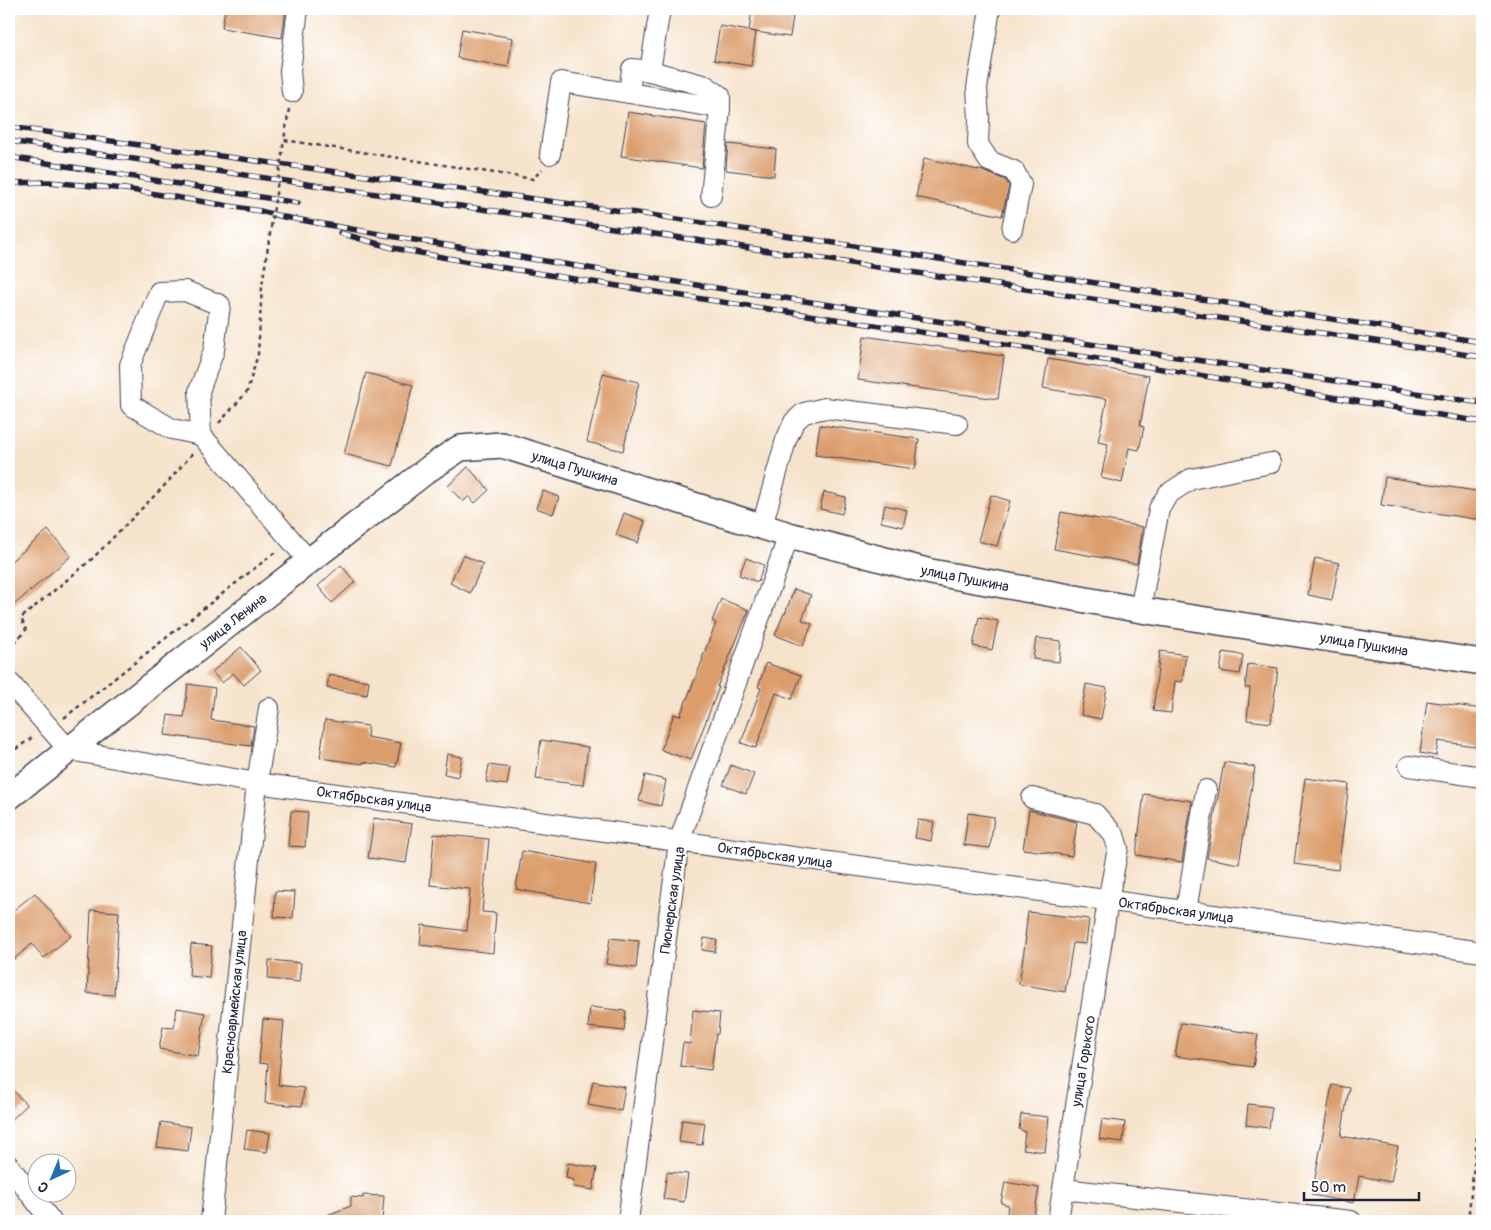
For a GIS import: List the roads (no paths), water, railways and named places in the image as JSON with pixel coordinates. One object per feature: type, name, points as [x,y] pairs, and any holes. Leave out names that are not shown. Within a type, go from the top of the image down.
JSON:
[{"type":"main road","name":"улица Пушкина","points":[[460,448],[502,445],[789,535],[931,572],[1140,610],[1482,662]]},
{"type":"main road","name":"улица Ленина","points":[[9,797],[309,561],[430,468],[460,448]]},
{"type":"street","points":[[292,92],[290,71],[298,9]]},
{"type":"street","points":[[650,70],[660,9]]},
{"type":"street","points":[[990,9],[977,88],[978,144],[989,162],[1014,171],[1020,184],[1012,229]]},
{"type":"street","points":[[629,93],[632,69],[650,70],[706,86],[720,96],[711,196]]},
{"type":"street","points":[[550,154],[561,82],[720,108]]},
{"type":"street","points":[[203,437],[199,391],[214,350],[220,305],[185,291],[158,292],[130,365],[130,405],[172,429],[203,437],[309,561]]},
{"type":"street","points":[[762,526],[786,440],[794,422],[804,413],[825,408],[957,424]]},
{"type":"street","points":[[1140,610],[1159,509],[1168,494],[1191,479],[1271,463]]},
{"type":"street","name":"Пионерская улица","points":[[628,1221],[679,842],[789,535]]},
{"type":"street","points":[[9,682],[69,750]]},
{"type":"street","name":"Красноармейская улица","points":[[211,1221],[257,783],[269,708]]},
{"type":"street","name":"Октябрьская улица","points":[[69,750],[257,783],[1482,952]]},
{"type":"street","points":[[1409,766],[1482,777]]},
{"type":"street","points":[[1186,912],[1206,790]]},
{"type":"street","name":"улица Горького","points":[[1032,798],[1095,814],[1114,835],[1118,848],[1058,1221]]},
{"type":"street","points":[[9,1166],[51,1221]]},
{"type":"street","points":[[1063,1189],[1351,1221]]},
{"type":"railway","points":[[9,127],[651,215],[1482,342]]},
{"type":"railway","points":[[9,141],[648,233],[1482,357]]},
{"type":"railway","points":[[9,157],[298,203]]},
{"type":"railway","points":[[9,183],[49,182],[125,189],[260,211],[396,237],[644,277],[1482,403]]},
{"type":"railway","points":[[340,233],[393,248],[480,264],[1138,365],[1482,422]]}]
